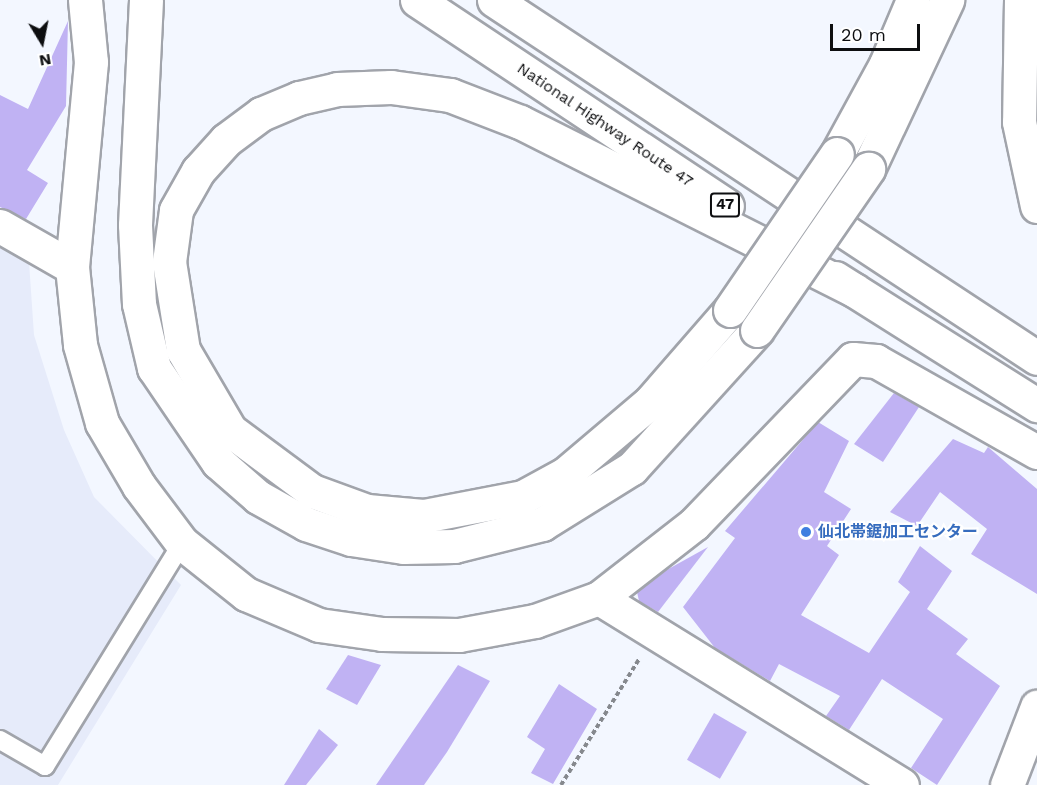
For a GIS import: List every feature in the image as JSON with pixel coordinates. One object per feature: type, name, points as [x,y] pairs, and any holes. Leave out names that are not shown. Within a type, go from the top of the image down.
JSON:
[{"type":"main road","points":[[85,0],[91,62],[72,267],[80,345],[102,423],[139,486],[182,543],[246,594],[319,625],[382,634],[459,635],[535,621],[599,598],[694,524],[853,359],[876,361],[1037,452]]},
{"type":"main road","points":[[146,0],[135,225],[139,304],[154,369],[218,462],[258,497],[306,524],[351,539],[403,547],[454,546],[542,524],[632,468],[719,379],[758,330],[868,169],[947,0]]},
{"type":"main road","name":"National Highway Route 47","points":[[417,0],[854,291],[1037,405]]},
{"type":"main road","name":"47","points":[[494,0],[1037,357]]},
{"type":"main road","points":[[854,291],[520,122],[450,95],[391,87],[337,89],[299,98],[261,114],[226,140],[198,171],[176,210],[169,262],[183,350],[230,430],[312,491],[367,511],[423,516],[523,497],[565,474],[650,402],[730,310],[837,154],[886,64],[913,0]]},
{"type":"main road","points":[[1021,0],[1019,122],[1037,206]]},
{"type":"main road","points":[[0,226],[72,267]]},
{"type":"main road","points":[[599,598],[657,630],[902,785]]},
{"type":"main road","points":[[1006,785],[1037,707]]},
{"type":"lane","points":[[0,740],[45,766],[182,543]]},
{"type":"path","points":[[561,785],[657,630]]},
{"type":"shaded area","points":[[0,246],[29,262],[34,335],[64,430],[94,497],[181,585],[58,785],[0,785]]},
{"type":"building","points":[[68,21],[66,106],[27,170],[48,183],[26,219],[0,207],[0,95],[28,109]]},
{"type":"building","points":[[894,393],[919,407],[883,462],[854,444]]},
{"type":"building","points":[[818,422],[849,441],[824,492],[851,509],[827,546],[839,555],[801,615],[869,653],[910,592],[898,582],[920,546],[952,571],[927,609],[968,639],[956,654],[1000,686],[937,785],[911,768],[943,719],[882,679],[849,730],[826,716],[840,696],[779,664],[770,681],[715,648],[683,607],[735,538],[725,531]]},
{"type":"building","points":[[953,439],[984,453],[988,447],[1037,489],[1037,594],[971,554],[987,529],[940,492],[917,526],[890,512]]},
{"type":"building","points":[[708,547],[658,612],[639,601],[637,592],[663,572]]},
{"type":"building","points":[[348,655],[381,665],[357,705],[326,689]]},
{"type":"building","points":[[458,665],[490,681],[447,752],[424,785],[376,785]]},
{"type":"building","points":[[559,684],[597,709],[553,784],[531,773],[545,749],[527,737]]},
{"type":"building","points":[[714,713],[747,732],[720,779],[687,760]]},
{"type":"building","points":[[319,729],[338,745],[306,785],[284,785]]},
{"type":"place","name":"仙北帯鋸加工センター","points":[[806,532]]}]
